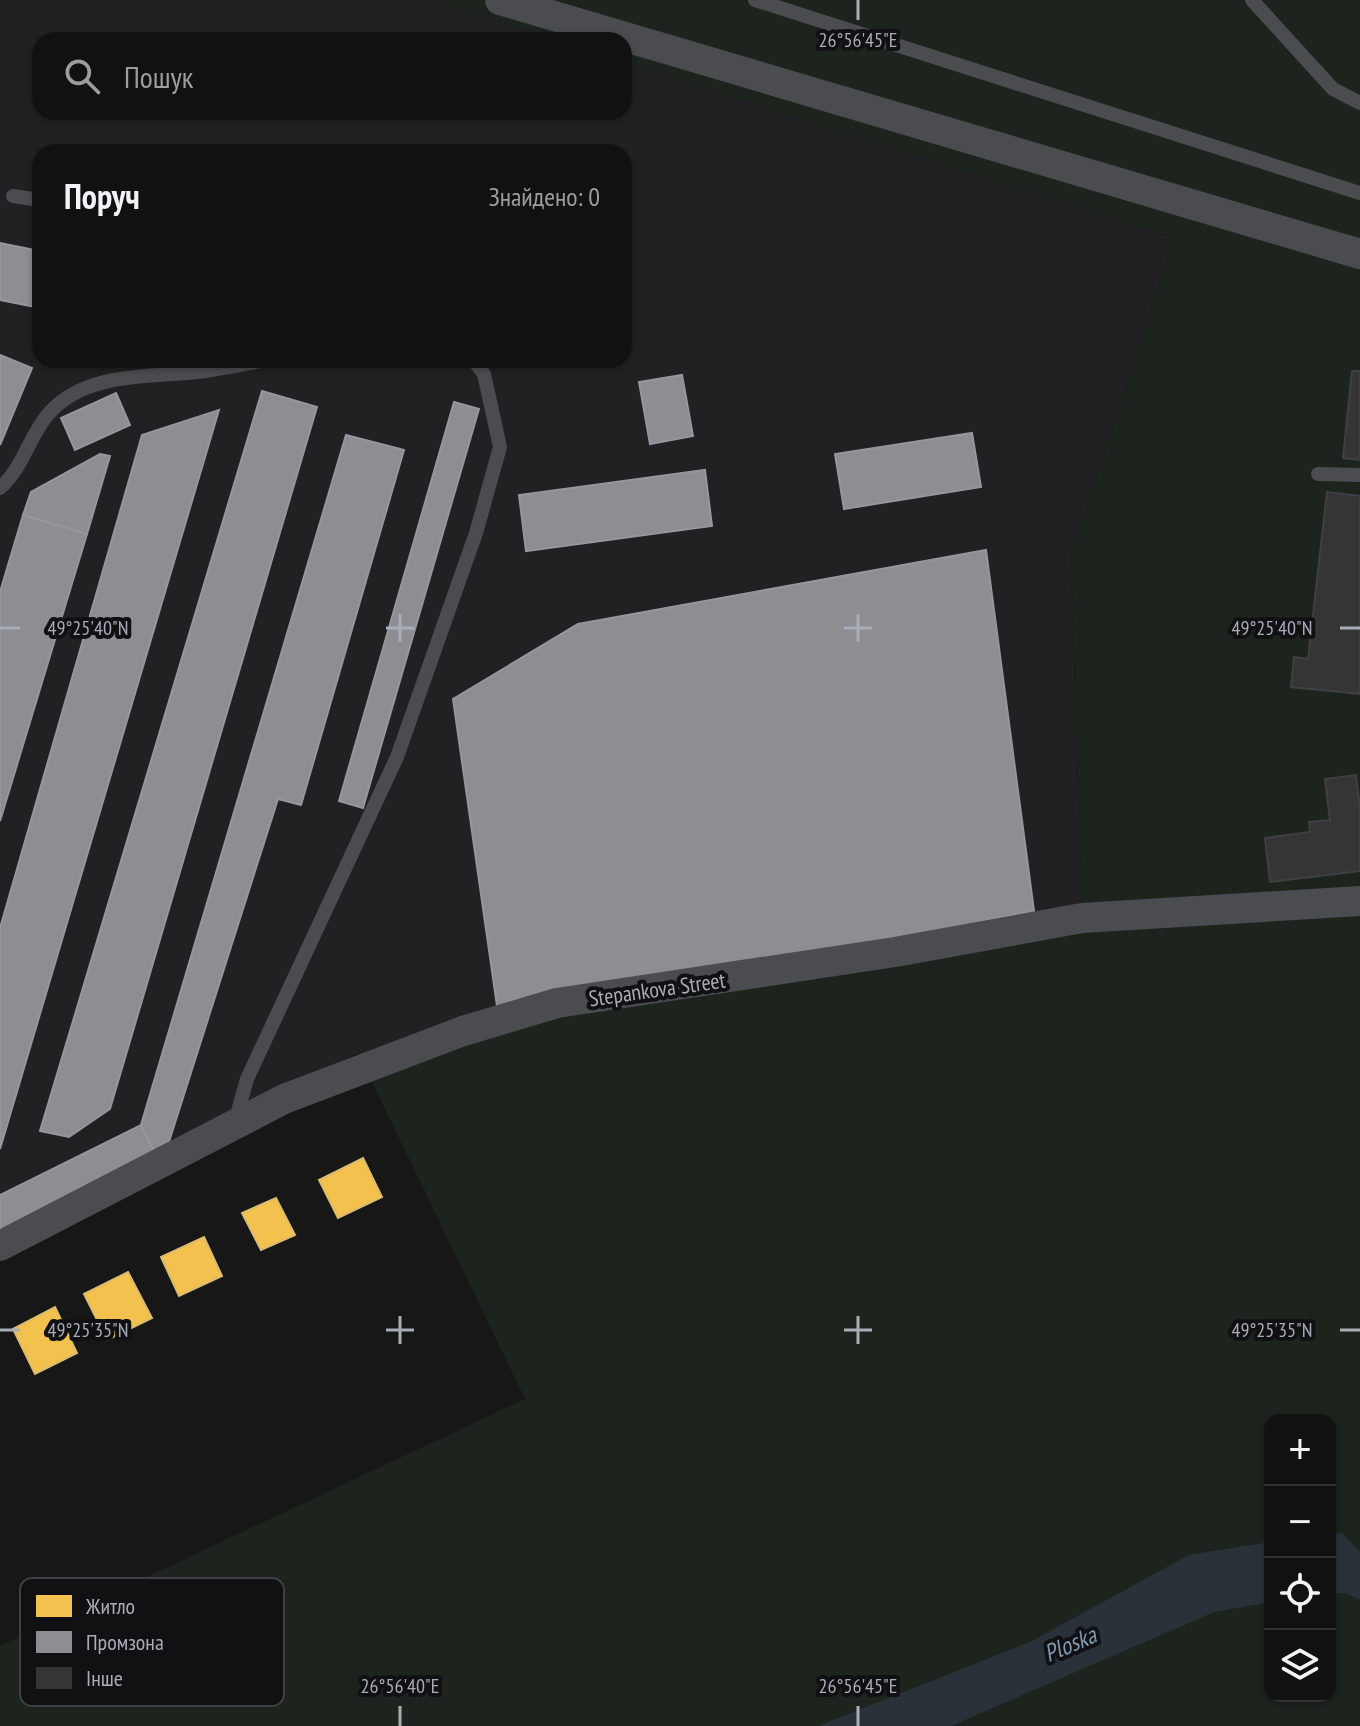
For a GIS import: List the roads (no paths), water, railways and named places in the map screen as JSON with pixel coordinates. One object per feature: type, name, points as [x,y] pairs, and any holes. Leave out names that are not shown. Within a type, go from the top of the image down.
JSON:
[{"type":"street","points":[[500,0],[608,32]]},
{"type":"street","points":[[632,39],[1360,254]]},
{"type":"street","name":"Stepankova Street","points":[[0,1246],[284,1099],[463,1031],[557,1003],[837,962],[1082,918],[1360,901]]},
{"type":"lane","points":[[755,0],[1360,193]]},
{"type":"lane","points":[[1252,0],[1333,89],[1360,103]]},
{"type":"lane","points":[[13,196],[32,199]]},
{"type":"lane","points":[[0,488],[16,474],[50,412],[83,389],[128,377],[185,368]]},
{"type":"lane","points":[[234,1126],[247,1079],[397,757],[476,533],[500,447],[484,374],[479,368]]},
{"type":"lane","points":[[1318,474],[1360,475]]},
{"type":"water","points":[[1342,1533],[1360,1552],[1360,1600],[1346,1593],[1336,1594],[1336,1534]]},
{"type":"water","name":"Ploska","points":[[1264,1543],[1264,1603],[1214,1612],[951,1726],[818,1726],[1030,1642],[1189,1555]]}]
